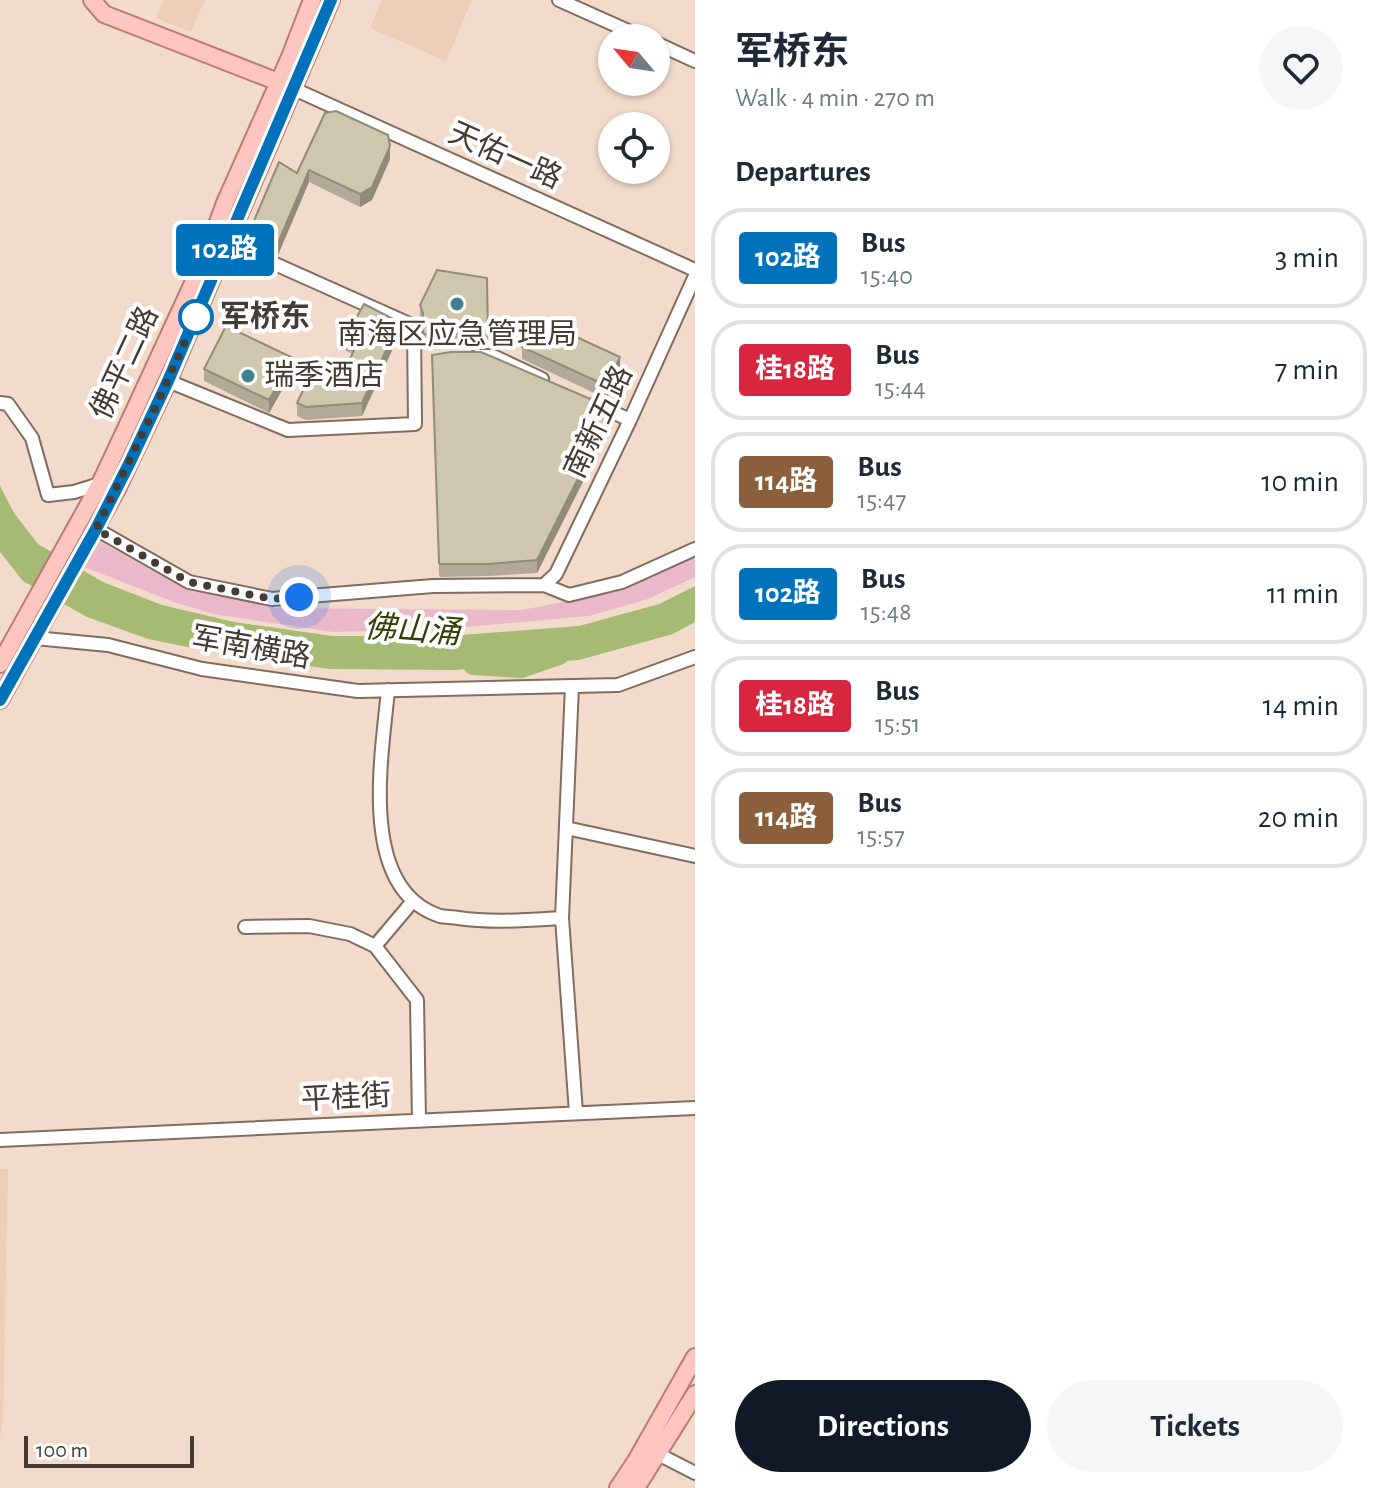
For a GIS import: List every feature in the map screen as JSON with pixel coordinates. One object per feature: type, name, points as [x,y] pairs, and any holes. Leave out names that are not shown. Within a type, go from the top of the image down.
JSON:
[{"type":"main road","points":[[92,0],[104,14],[287,85]]},
{"type":"main road","name":"佛平二路","points":[[0,700],[96,529],[168,381],[228,243],[287,85],[312,0]]},
{"type":"main road","name":"佛平二路","points":[[2,655],[100,484],[199,269],[225,203],[331,0]]},
{"type":"main road","points":[[618,1488],[695,1357]]},
{"type":"main road","points":[[636,1488],[695,1394]]},
{"type":"street","points":[[559,0],[613,24]]},
{"type":"street","points":[[670,49],[695,61]]},
{"type":"street","name":"天佑一路","points":[[287,85],[695,273]]},
{"type":"street","points":[[168,381],[288,430],[415,424],[414,326],[228,243]]},
{"type":"street","name":"南新五路","points":[[544,585],[556,574],[630,420],[695,273]]},
{"type":"street","points":[[414,356],[430,356]]},
{"type":"street","points":[[462,356],[493,356],[548,382]]},
{"type":"street","points":[[589,401],[630,420]]},
{"type":"street","points":[[0,403],[8,404],[32,438],[48,495],[74,492],[100,484]]},
{"type":"street","points":[[96,529],[189,582],[272,599],[433,586],[544,585],[569,595],[622,582],[695,549]]},
{"type":"street","name":"军南横路","points":[[35,638],[108,645],[202,669],[358,691],[618,685],[695,657]]},
{"type":"street","points":[[572,686],[562,918],[576,1113]]},
{"type":"street","points":[[388,690],[379,793],[382,832],[391,870],[413,901],[440,916],[479,921],[562,918]]},
{"type":"street","points":[[566,828],[695,856]]},
{"type":"street","points":[[375,946],[413,901]]},
{"type":"street","points":[[245,927],[309,926],[350,934],[375,946],[417,1000],[419,1121]]},
{"type":"street","name":"平桂街","points":[[0,1140],[695,1108]]},
{"type":"street","points":[[658,1454],[695,1473]]},
{"type":"shaded area","points":[[163,0],[205,0],[191,32],[156,18]]},
{"type":"shaded area","points":[[382,0],[472,0],[446,61],[370,28]]},
{"type":"shaded area","points":[[0,486],[14,513],[38,544],[103,582],[162,605],[234,622],[332,636],[449,636],[579,626],[659,604],[695,586],[695,622],[673,634],[579,660],[454,670],[330,669],[227,655],[148,639],[87,617],[23,581],[0,552]]},
{"type":"shaded area","points":[[99,541],[183,588],[277,608],[522,610],[624,590],[695,555],[695,577],[648,599],[589,616],[442,629],[333,632],[213,614],[84,567]]},
{"type":"shaded area","points":[[0,1169],[8,1169],[3,1421],[0,1438]]},
{"type":"building","points":[[336,111],[388,135],[390,146],[372,187],[360,194],[309,170],[278,243],[250,230],[279,162],[297,173],[325,113]]},
{"type":"building","name":"南海区应急管理局","points":[[437,270],[487,278],[488,334],[423,334],[420,305]]},
{"type":"building","points":[[364,304],[399,322],[362,403],[306,407],[297,403],[316,363],[342,378],[357,343],[345,338]]},
{"type":"building","points":[[535,318],[620,357],[607,386],[522,347]]},
{"type":"building","name":"瑞季酒店","points":[[226,326],[293,358],[269,400],[204,369]]},
{"type":"building","points":[[481,352],[609,407],[611,413],[537,560],[488,564],[439,563],[432,355]]},
{"type":"waterway","name":"佛山涌","points":[[473,665],[521,668],[559,655]]},
{"type":"bus line","name":"102路","points":[[0,700],[130,462],[168,381],[331,0]]},
{"type":"place","name":"南海区应急管理局","points":[[457,304]]},
{"type":"place","name":"军桥东","points":[[196,317]]},
{"type":"place","name":"瑞季酒店","points":[[248,376]]},
{"type":"route","points":[[196,317],[96,529],[189,582],[272,599],[299,597]]}]
